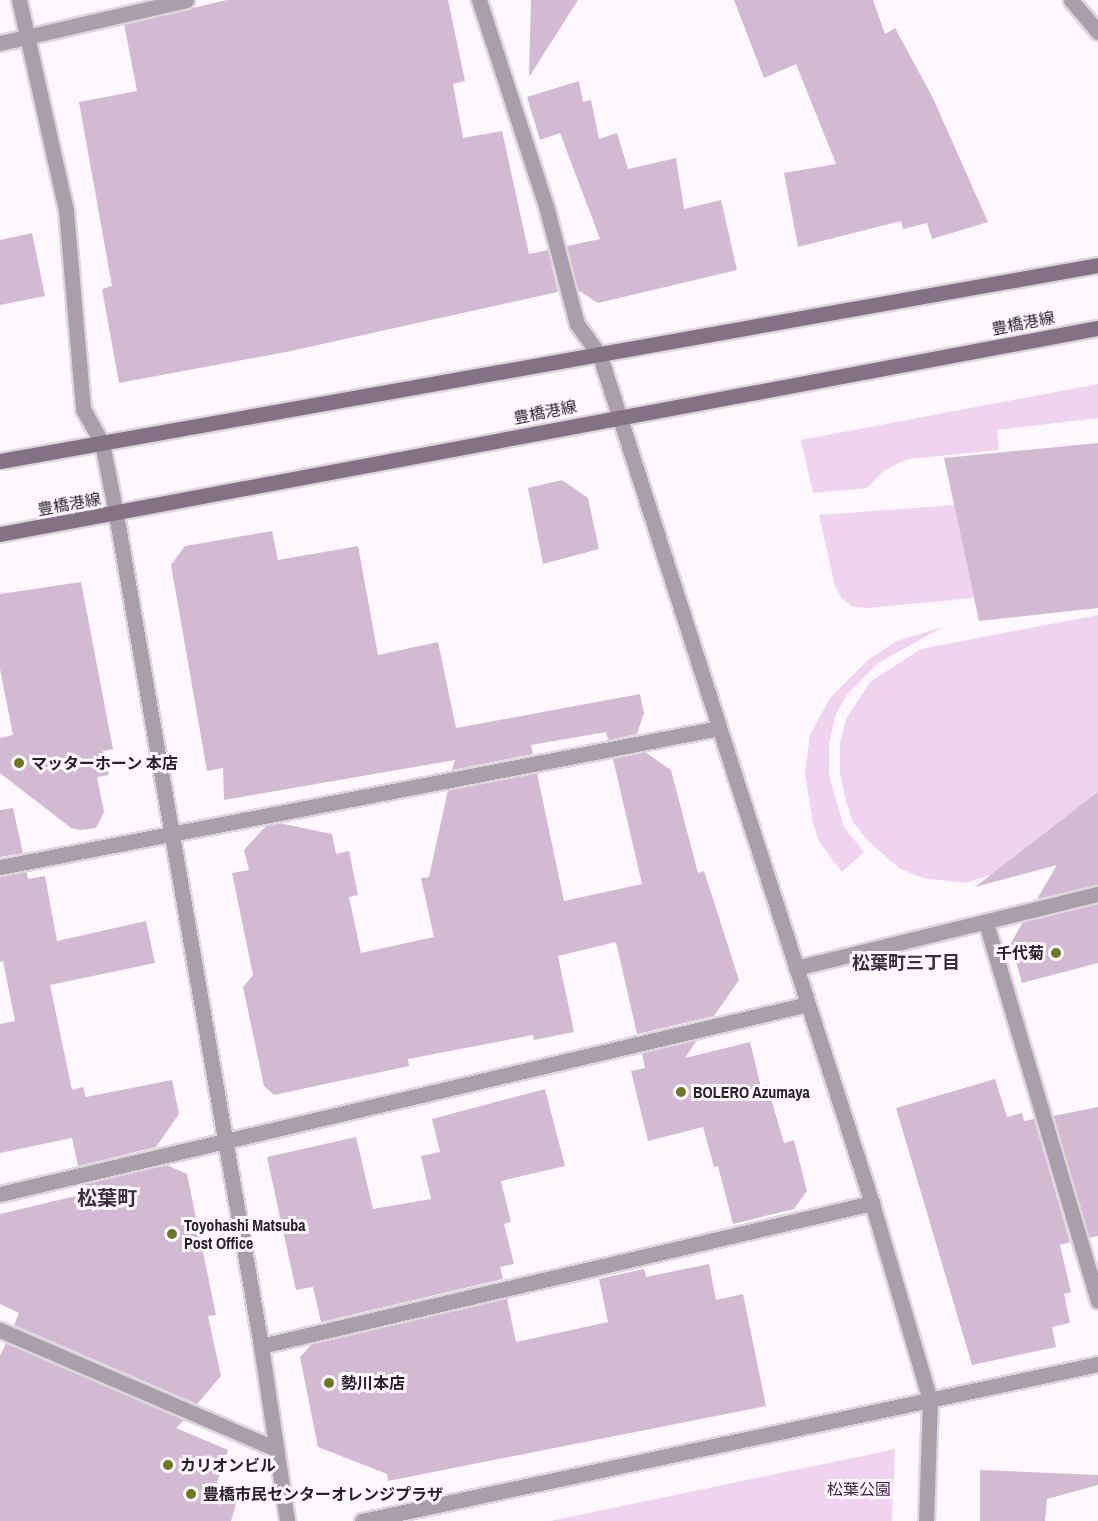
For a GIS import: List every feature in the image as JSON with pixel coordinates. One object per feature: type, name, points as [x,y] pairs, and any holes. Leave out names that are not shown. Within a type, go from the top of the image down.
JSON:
[{"type":"main road","points":[[0,461],[600,356],[1098,265]]},
{"type":"main road","name":"豊橋港線","points":[[0,534],[116,514],[619,416],[1098,328]]},
{"type":"street","points":[[19,0],[66,210],[82,409],[102,443],[116,514],[261,1346],[287,1521]]},
{"type":"street","points":[[0,43],[186,0]]},
{"type":"street","points":[[479,0],[546,206],[577,324],[600,356],[872,1203],[930,1400],[926,1521]]},
{"type":"street","points":[[1071,0],[1098,32]]},
{"type":"street","points":[[0,867],[719,728]]},
{"type":"street","points":[[796,968],[1098,894]]},
{"type":"street","points":[[986,923],[1098,1301]]},
{"type":"street","points":[[0,1194],[808,1004]]},
{"type":"street","points":[[261,1346],[872,1203]]},
{"type":"street","points":[[0,1330],[276,1449]]},
{"type":"street","points":[[362,1521],[1098,1364]]},
{"type":"green space","points":[[1098,384],[1098,418],[997,430],[999,450],[908,459],[885,470],[867,488],[813,493],[801,440]]},
{"type":"green space","points":[[954,505],[974,598],[867,608],[853,607],[842,599],[835,586],[819,515]]},
{"type":"green space","points":[[1098,615],[1098,841],[965,883],[923,878],[900,869],[867,840],[853,822],[846,801],[840,773],[840,744],[846,719],[870,682],[921,649]]},
{"type":"green space","points":[[943,627],[878,663],[846,696],[835,716],[829,744],[829,775],[844,827],[864,852],[842,872],[820,843],[813,824],[805,773],[810,735],[830,698],[868,660],[897,641]]},
{"type":"green space","name":"松葉公園","points":[[895,1449],[892,1521],[550,1521],[867,1455]]},
{"type":"building","points":[[227,0],[448,0],[465,81],[453,84],[463,138],[502,131],[529,254],[548,250],[558,292],[291,351],[119,383],[102,289],[112,286],[79,102],[137,91],[124,24]]},
{"type":"building","points":[[531,0],[578,0],[529,77]]},
{"type":"building","points":[[734,0],[873,0],[885,34],[895,28],[932,96],[988,222],[932,239],[927,223],[903,229],[901,221],[798,247],[784,173],[836,164],[796,64],[764,78]]},
{"type":"building","points":[[579,81],[583,102],[591,100],[599,139],[617,133],[628,169],[676,158],[684,209],[721,200],[737,270],[598,303],[578,290],[567,246],[600,239],[560,133],[540,140],[527,97]]},
{"type":"building","points":[[32,233],[45,296],[0,305],[0,240]]},
{"type":"building","points":[[1098,443],[1098,608],[979,621],[944,458]]},
{"type":"building","points":[[562,480],[588,498],[599,549],[543,564],[528,488]]},
{"type":"building","points":[[272,531],[278,560],[358,546],[378,655],[438,642],[456,728],[640,694],[644,713],[637,734],[608,740],[606,732],[531,745],[533,754],[452,770],[455,760],[224,800],[223,768],[207,771],[171,565],[185,546]]},
{"type":"building","points":[[81,582],[113,749],[103,751],[109,775],[97,777],[104,812],[96,828],[80,830],[71,828],[0,773],[0,738],[13,735],[0,669],[0,594]]},
{"type":"building","points":[[645,752],[671,770],[698,873],[704,871],[739,980],[714,1016],[637,1034],[616,942],[558,956],[574,1032],[534,1040],[533,1035],[408,1059],[409,1066],[274,1095],[264,1086],[243,987],[253,975],[232,873],[249,870],[244,850],[266,826],[279,823],[332,834],[336,854],[349,851],[358,895],[349,897],[361,953],[434,937],[421,878],[429,877],[448,790],[537,773],[564,901],[642,884],[613,759]]},
{"type":"building","points":[[1098,792],[1098,885],[1037,899],[1057,865],[975,887]]},
{"type":"building","points":[[13,808],[23,853],[0,857],[0,810]]},
{"type":"building","points":[[27,872],[28,879],[45,876],[57,941],[146,921],[155,963],[50,985],[72,1090],[83,1087],[86,1097],[172,1080],[179,1114],[156,1147],[78,1166],[72,1138],[0,1153],[0,1024],[15,1021],[3,961],[0,962],[0,877]]},
{"type":"building","name":"千代菊","points":[[1098,904],[1098,963],[1022,983],[1011,943],[1023,922]]},
{"type":"building","points":[[697,1040],[685,1058],[750,1042],[761,1087],[767,1085],[784,1143],[794,1140],[807,1191],[794,1209],[733,1224],[718,1166],[714,1167],[703,1127],[648,1141],[631,1071],[645,1068],[642,1053]]},
{"type":"building","points":[[995,1079],[1007,1117],[1022,1113],[1024,1121],[1034,1119],[1070,1242],[1060,1245],[1071,1292],[1064,1294],[1070,1323],[1052,1327],[1056,1347],[972,1365],[896,1108]]},
{"type":"building","points":[[545,1089],[565,1166],[501,1181],[511,1222],[504,1224],[514,1264],[500,1267],[503,1279],[321,1322],[313,1287],[296,1290],[267,1157],[356,1137],[373,1209],[431,1199],[421,1156],[440,1152],[432,1119]]},
{"type":"building","points":[[1098,1107],[1098,1236],[1089,1238],[1053,1116]]},
{"type":"building","points":[[167,1165],[187,1174],[216,1315],[208,1316],[221,1376],[197,1404],[14,1325],[19,1313],[0,1304],[0,1214],[84,1194],[82,1185]]},
{"type":"building","points":[[709,1264],[716,1300],[743,1294],[766,1406],[388,1481],[387,1474],[318,1447],[300,1357],[312,1344],[507,1299],[516,1342],[608,1322],[599,1279],[644,1269],[646,1277]]},
{"type":"building","points":[[6,1343],[184,1420],[176,1428],[228,1450],[217,1483],[239,1493],[231,1521],[0,1521],[0,1356]]},
{"type":"building","points":[[980,1470],[1098,1475],[1098,1485],[1047,1499],[1045,1521],[980,1521]]},
{"type":"place","name":"マッターホーン 本店","points":[[19,763]]},
{"type":"place","name":"千代菊","points":[[1056,953]]},
{"type":"place","name":"BOLERO Azumaya","points":[[681,1092]]},
{"type":"place","name":"Toyohashi Matsuba Post Office","points":[[172,1234]]},
{"type":"place","name":"勢川本店","points":[[329,1383]]},
{"type":"place","name":"カリオンビル","points":[[168,1465]]},
{"type":"place","name":"豊橋市民センターオレンジプラザ","points":[[191,1494]]},
{"type":"district","name":"松葉町三丁目","points":[[906,963]]},
{"type":"district","name":"松葉町","points":[[107,1197]]}]
